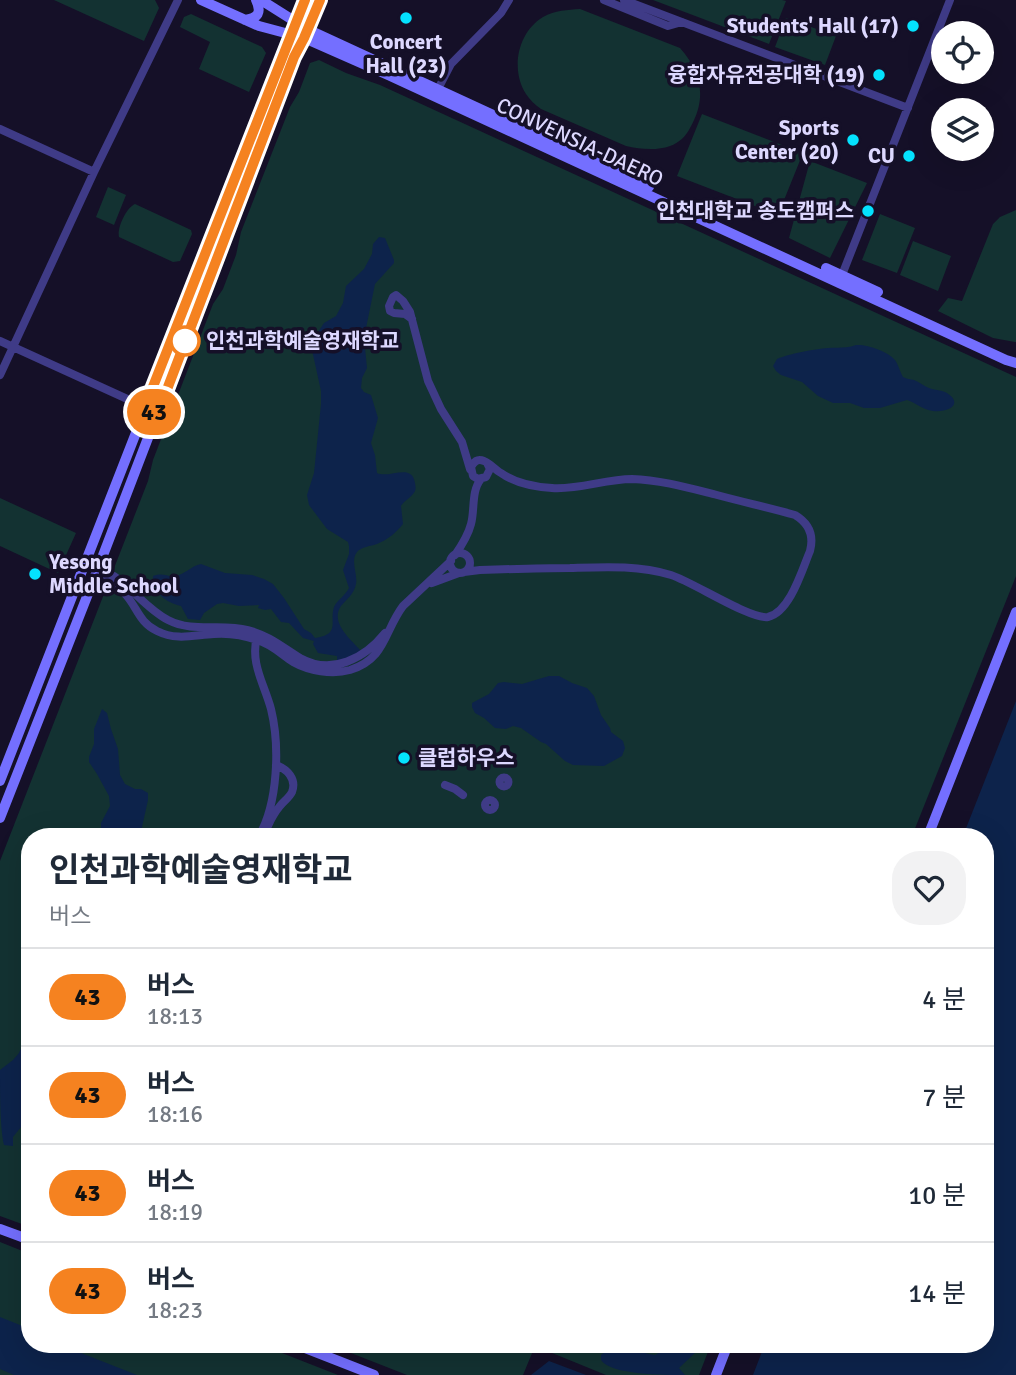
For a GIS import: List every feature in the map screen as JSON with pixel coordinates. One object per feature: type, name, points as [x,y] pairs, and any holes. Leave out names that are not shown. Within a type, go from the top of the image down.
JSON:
[{"type":"main road","name":"CONVENSIA-DAERO","points":[[201,0],[245,20],[291,36],[305,34],[438,89],[986,343],[1016,363]]},
{"type":"main road","name":"CONVENSIA-DAERO","points":[[259,0],[296,22],[305,34],[1016,363]]},
{"type":"main road","points":[[245,20],[258,14],[259,0]]},
{"type":"main road","points":[[0,781],[3,766],[85,565],[305,0]]},
{"type":"main road","points":[[0,818],[294,57],[320,0]]},
{"type":"main road","points":[[931,828],[1016,612]]},
{"type":"main road","points":[[0,1229],[21,1237]]},
{"type":"main road","points":[[318,1353],[374,1375]]},
{"type":"main road","points":[[716,1375],[725,1353]]},
{"type":"street","points":[[0,375],[94,172],[178,0]]},
{"type":"street","points":[[438,89],[451,64],[501,13],[509,0]]},
{"type":"street","points":[[604,0],[668,26],[682,22]]},
{"type":"street","points":[[624,0],[908,108]]},
{"type":"street","points":[[842,275],[950,0]]},
{"type":"street","points":[[0,129],[94,172]]},
{"type":"street","points":[[412,319],[428,381],[441,410],[462,442],[498,472],[528,484],[550,488],[622,480],[646,480],[676,485],[795,515],[810,530],[812,544],[784,607],[766,617],[751,614],[682,580],[647,570],[618,567],[480,570],[462,573],[426,586]]},
{"type":"street","points":[[0,341],[158,413]]},
{"type":"street","points":[[462,442],[475,495]]},
{"type":"street","points":[[462,573],[453,570],[472,522],[478,483],[485,477],[490,469],[485,462],[475,461],[471,467],[475,478],[485,477],[498,472]]},
{"type":"street","points":[[460,558],[480,570]]},
{"type":"street","points":[[460,558],[469,568],[462,573]]},
{"type":"street","points":[[257,636],[229,634],[180,638],[167,635],[151,628],[141,619],[123,591],[110,583],[107,577],[114,576],[124,582],[151,609],[171,621],[191,627],[231,627],[278,642],[310,662],[344,667],[367,657],[403,606],[460,558]]},
{"type":"street","points":[[141,619],[151,609]]},
{"type":"street","points":[[167,635],[171,621]]},
{"type":"street","points":[[257,636],[254,656],[274,724],[276,765],[268,812],[262,828]]},
{"type":"street","points":[[268,828],[293,788],[289,774],[276,765]]},
{"type":"street","points":[[3,766],[16,773]]},
{"type":"street","points":[[445,785],[463,795]]},
{"type":"green space","points":[[54,0],[155,0],[159,8],[144,41]]},
{"type":"green space","points":[[653,0],[782,0],[786,1],[769,44]]},
{"type":"green space","points":[[580,9],[680,48],[687,57],[697,76],[700,96],[695,117],[679,141],[659,149],[626,146],[541,109],[528,96],[518,74],[522,41],[534,24],[543,17]]},
{"type":"green space","points":[[191,14],[262,47],[266,53],[249,92],[199,69],[210,42],[180,27],[184,17]]},
{"type":"green space","points":[[786,18],[836,36],[825,65],[775,47]]},
{"type":"green space","points":[[319,60],[380,85],[1016,377],[1016,576],[915,828],[21,828],[21,1224],[0,1216],[0,861],[148,481],[153,460],[213,304],[223,289],[236,255],[241,232],[310,63]]},
{"type":"green space","points":[[702,114],[803,153],[778,215],[677,176]]},
{"type":"green space","points":[[810,161],[867,183],[830,258],[789,238]]},
{"type":"green space","points":[[108,187],[126,195],[114,225],[96,217]]},
{"type":"green space","points":[[135,204],[191,230],[192,234],[180,261],[173,262],[119,237],[123,219]]},
{"type":"green space","points":[[1016,210],[1015,342],[993,338],[938,311],[948,298],[962,301],[993,224],[1000,217]]},
{"type":"green space","points":[[880,214],[915,228],[897,273],[862,260]]},
{"type":"green space","points":[[913,241],[951,256],[938,291],[900,275]]},
{"type":"green space","points":[[0,498],[76,533],[58,573],[0,546]]},
{"type":"green space","points":[[0,1242],[21,1250],[21,1353],[282,1353],[338,1375],[0,1375]]},
{"type":"green space","points":[[351,1353],[532,1353],[523,1375],[407,1375]]},
{"type":"green space","points":[[552,1353],[708,1353],[699,1375],[606,1375]]},
{"type":"water","points":[[379,237],[385,238],[394,263],[375,284],[364,338],[367,368],[361,388],[371,395],[378,418],[371,443],[377,473],[409,473],[416,488],[401,506],[403,524],[388,538],[361,549],[355,556],[356,584],[352,594],[341,606],[338,619],[344,631],[362,652],[337,662],[337,656],[318,653],[314,641],[303,638],[289,623],[281,622],[271,609],[258,608],[259,605],[217,604],[204,613],[200,620],[188,619],[181,606],[165,599],[158,592],[153,576],[178,575],[201,564],[225,573],[252,575],[264,579],[273,584],[304,629],[315,638],[328,634],[331,630],[334,607],[349,588],[343,570],[349,546],[348,542],[327,529],[309,505],[307,495],[314,473],[321,404],[321,391],[312,350],[318,332],[324,323],[336,316],[343,303],[346,286],[364,269],[372,254],[373,244]]},
{"type":"water","points":[[856,345],[872,347],[888,354],[895,360],[903,377],[945,392],[954,400],[953,406],[933,411],[907,400],[880,408],[833,403],[818,396],[802,382],[781,375],[773,366],[777,359],[795,354]]},
{"type":"water","points":[[549,676],[559,676],[587,688],[594,696],[611,732],[623,741],[625,748],[622,756],[604,766],[573,765],[521,728],[495,728],[475,713],[472,707],[472,703],[489,694],[498,683],[522,684]]},
{"type":"water","points":[[1016,701],[1016,1375],[753,1375],[762,1353],[994,1353],[994,828],[966,828]]},
{"type":"water","points":[[102,709],[107,713],[118,749],[120,775],[125,784],[148,793],[142,828],[101,828],[110,806],[109,796],[89,762],[94,744],[94,729]]},
{"type":"water","points":[[21,1048],[21,1127],[13,1137],[13,1146],[4,1145],[0,1070]]},
{"type":"water","points":[[0,1317],[21,1325],[21,1353],[81,1353],[137,1375],[14,1375],[0,1369]]},
{"type":"water","points":[[604,1353],[695,1353],[679,1368],[685,1375],[626,1371],[615,1369],[601,1360]]},
{"type":"water","points":[[549,1361],[586,1375],[531,1375]]},
{"type":"bus line","name":"43","points":[[305,0],[145,407],[158,413],[294,57],[320,0]]},
{"type":"place","name":"Concert Hall (23)","points":[[406,18]]},
{"type":"place","name":"Students' Hall (17)","points":[[913,26]]},
{"type":"place","name":"융합자유전공대학 (19)","points":[[879,75]]},
{"type":"place","name":"Sports Center (20)","points":[[853,140]]},
{"type":"place","name":"CU","points":[[909,156]]},
{"type":"place","name":"인천대학교 송도캠퍼스","points":[[868,211]]},
{"type":"place","name":"인천과학예술영재학교","points":[[185,341]]},
{"type":"place","name":"Yesong Middle School","points":[[35,574]]},
{"type":"place","name":"클럽하우스","points":[[404,758]]}]
